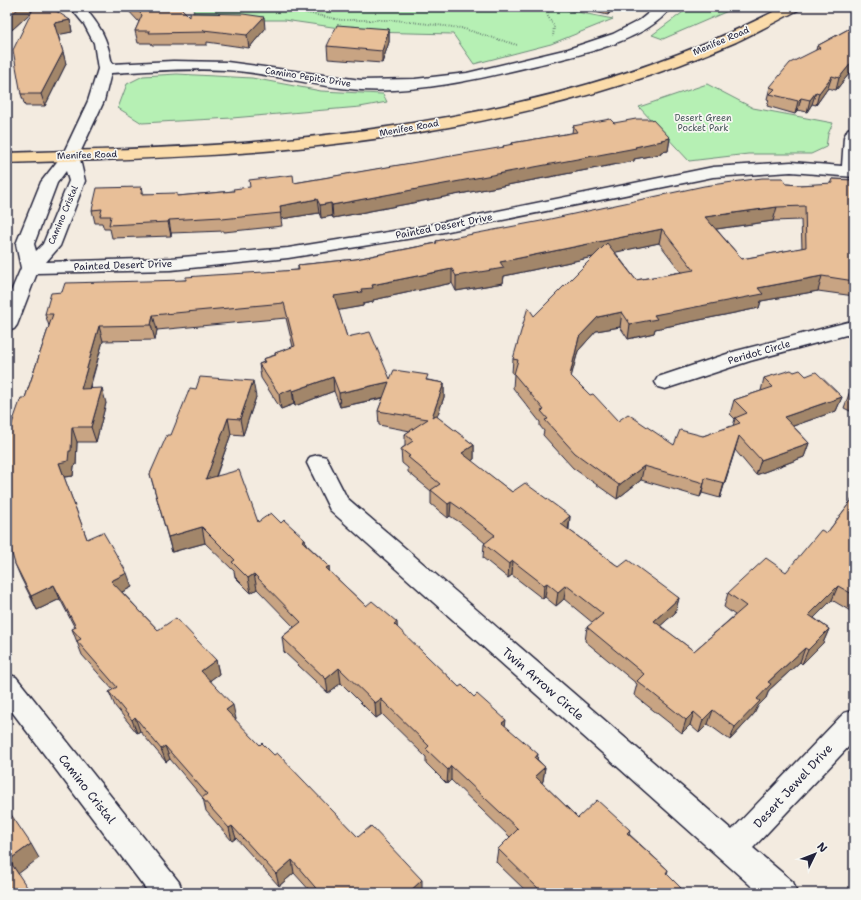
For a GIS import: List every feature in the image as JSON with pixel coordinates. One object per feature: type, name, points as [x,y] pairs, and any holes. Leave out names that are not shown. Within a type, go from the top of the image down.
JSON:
[{"type":"main road","name":"Menifee Road","points":[[7,158],[198,151],[322,141],[388,132],[482,115],[559,97],[643,73],[738,36],[793,7]]},
{"type":"street","points":[[30,268],[24,244],[49,182],[71,156],[96,101],[105,69],[101,43],[90,22],[77,7]]},
{"type":"street","name":"Camino Pepita Drive","points":[[105,69],[173,65],[227,66],[361,85],[415,84],[467,77],[572,52],[618,37],[645,24],[664,7]]},
{"type":"street","points":[[852,172],[852,137],[854,132]]},
{"type":"street","name":"Camino Cristal","points":[[7,325],[30,268],[51,246],[77,181],[71,156]]},
{"type":"street","name":"Painted Desert Drive","points":[[30,268],[171,264],[288,253],[419,232],[713,172],[791,167],[852,172]]},
{"type":"street","name":"Peridot Circle","points":[[665,382],[743,356],[848,328],[854,331]]},
{"type":"street","name":"Twin Arrow Circle","points":[[318,463],[338,504],[782,893]]},
{"type":"street","name":"Camino Cristal","points":[[7,685],[168,893]]},
{"type":"street","name":"Desert Jewel Drive","points":[[732,850],[854,722]]},
{"type":"path","points":[[278,7],[341,20],[395,20],[461,28],[518,46]]},
{"type":"path","points":[[547,38],[554,36],[554,26],[547,15],[550,7]]},
{"type":"green space","points":[[194,7],[569,7],[567,10],[613,19],[551,44],[474,64],[453,34],[367,32],[284,20],[193,20]]},
{"type":"green space","points":[[690,7],[737,7],[663,39],[652,35]]},
{"type":"green space","points":[[177,74],[252,78],[321,91],[383,94],[387,102],[360,107],[232,118],[142,123],[118,108],[127,84],[143,76]]},
{"type":"green space","name":"Desert Green Pocket Park","points":[[707,84],[753,108],[833,123],[828,134],[826,147],[811,154],[748,154],[689,161],[639,107]]},
{"type":"building","points":[[7,7],[20,7],[9,17],[7,17]]},
{"type":"building","points":[[34,7],[50,7],[70,20],[54,23],[63,52],[41,94],[21,94],[13,50]]},
{"type":"building","points":[[134,7],[180,7],[190,17],[190,13],[243,14],[264,17],[247,35],[203,30],[206,32],[149,33],[150,31],[135,31],[142,15]]},
{"type":"building","points":[[337,25],[389,29],[382,51],[327,46]]},
{"type":"building","points":[[854,26],[854,61],[839,78],[832,76],[819,93],[816,92],[810,100],[801,98],[798,101],[770,94],[775,89],[770,87],[790,63],[820,48],[817,46]]},
{"type":"building","points":[[610,119],[614,123],[636,119],[652,119],[670,138],[635,147],[636,148],[332,205],[331,203],[320,205],[317,199],[280,206],[281,213],[222,219],[221,217],[169,220],[168,222],[109,225],[111,216],[100,216],[102,209],[92,210],[97,188],[142,187],[141,194],[177,193],[177,196],[234,191],[233,189],[250,187],[249,180],[293,175],[294,183],[504,147],[503,146],[513,144],[512,143],[577,132],[573,126]]},
{"type":"building","points":[[762,178],[783,178],[786,184],[799,185],[833,183],[832,179],[854,180],[854,281],[822,276],[758,288],[763,294],[654,315],[657,319],[630,324],[622,312],[598,317],[579,337],[570,375],[590,395],[593,394],[618,421],[628,414],[674,445],[680,430],[703,436],[740,423],[735,418],[747,413],[734,400],[773,387],[764,378],[791,370],[794,372],[800,370],[806,376],[816,372],[842,397],[784,417],[809,443],[761,460],[739,436],[724,483],[705,478],[704,483],[644,466],[619,485],[575,453],[545,420],[548,419],[541,411],[544,410],[514,374],[518,360],[513,359],[528,307],[534,316],[607,243],[636,280],[694,270],[662,229],[500,262],[504,268],[456,276],[452,269],[372,285],[373,288],[361,289],[362,292],[334,296],[347,337],[370,332],[390,379],[394,370],[428,375],[426,380],[444,383],[432,417],[435,415],[474,445],[462,453],[512,492],[525,483],[570,516],[561,524],[619,567],[628,560],[679,598],[654,621],[694,651],[746,606],[728,593],[766,558],[786,572],[821,530],[827,533],[854,497],[854,595],[838,586],[809,615],[829,629],[808,650],[805,648],[768,682],[771,684],[757,699],[760,701],[735,727],[713,710],[703,720],[694,712],[686,720],[637,681],[644,674],[587,627],[603,614],[566,585],[558,592],[547,583],[544,585],[513,561],[509,564],[484,544],[495,535],[461,509],[451,502],[448,504],[431,490],[440,484],[408,457],[410,456],[401,449],[413,441],[405,434],[428,419],[378,411],[389,382],[339,393],[333,377],[293,391],[292,389],[279,394],[259,364],[265,362],[263,359],[276,355],[275,353],[295,346],[284,303],[153,315],[151,325],[99,326],[81,389],[102,388],[91,427],[72,427],[71,451],[69,451],[68,461],[59,463],[87,539],[103,532],[127,573],[111,581],[158,630],[176,618],[216,660],[201,671],[233,705],[226,710],[260,745],[262,743],[274,755],[277,753],[358,837],[371,826],[422,880],[408,893],[320,893],[292,860],[276,874],[232,826],[229,828],[202,798],[207,794],[165,746],[161,749],[135,717],[132,720],[109,692],[117,687],[77,641],[81,639],[72,629],[76,627],[54,585],[31,596],[15,564],[7,537],[7,438],[21,398],[25,398],[53,314],[45,314],[51,293],[62,292],[65,283],[186,280],[186,277],[299,270],[298,265],[356,259],[704,186]],"holes":[[[805,206],[806,247],[742,259],[705,217],[777,207]]]},
{"type":"building","points":[[200,377],[253,381],[240,419],[228,418],[206,479],[239,470],[258,522],[271,513],[281,523],[284,520],[305,539],[302,541],[329,566],[326,568],[366,606],[372,601],[397,622],[394,624],[459,687],[462,685],[474,697],[477,694],[506,720],[502,723],[538,754],[535,758],[545,767],[535,776],[578,818],[597,800],[630,830],[627,833],[668,870],[666,873],[681,888],[676,893],[543,893],[498,849],[518,829],[451,766],[448,770],[426,749],[429,746],[381,699],[375,703],[339,668],[326,679],[282,637],[301,622],[254,574],[248,578],[232,562],[235,560],[202,527],[168,537],[150,474],[167,435],[171,435],[190,388],[196,389]]},
{"type":"building","points":[[854,387],[854,396],[849,394]]},
{"type":"building","points":[[10,813],[31,844],[9,860],[31,893],[7,893],[7,815]]}]
